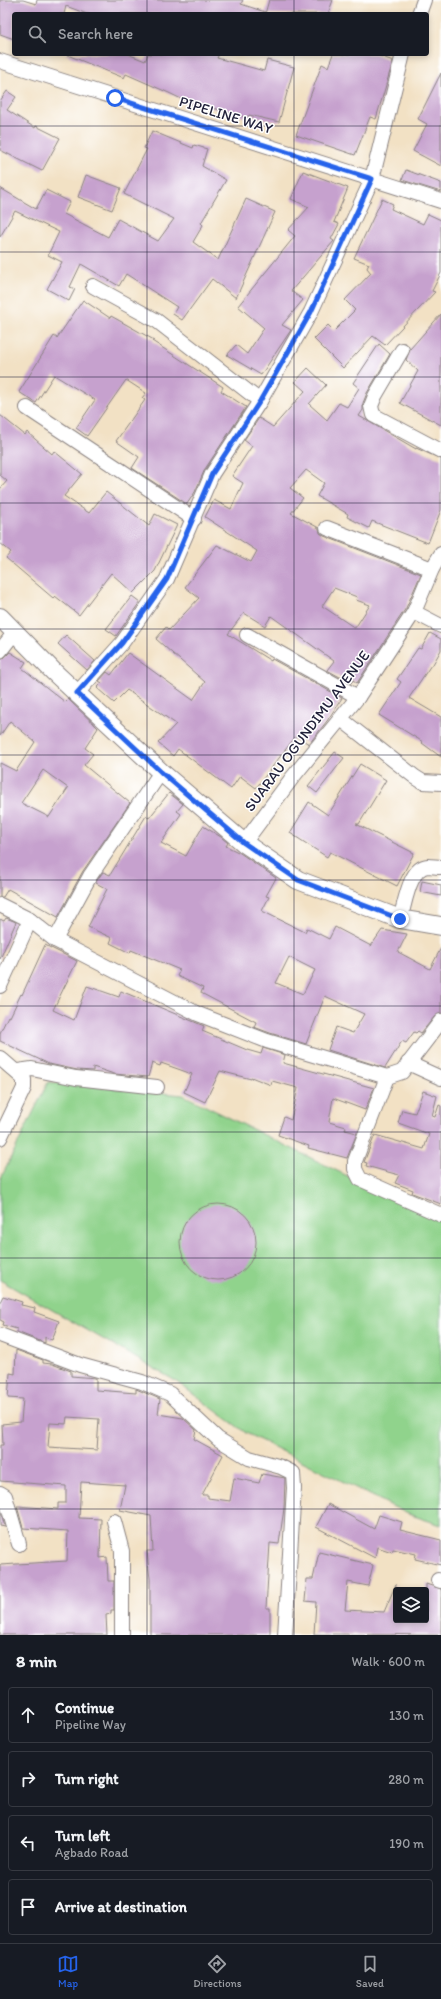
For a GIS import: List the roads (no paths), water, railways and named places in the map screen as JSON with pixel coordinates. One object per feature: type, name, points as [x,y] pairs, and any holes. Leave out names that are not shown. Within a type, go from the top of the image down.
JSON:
[{"type":"main road","points":[[0,617],[77,693],[161,772],[244,843],[298,880],[400,919],[441,926]]},
{"type":"street","points":[[77,693],[122,643],[167,579],[212,474],[260,401],[311,312],[372,179],[403,56]]},
{"type":"street","name":"PIPELINE WAY","points":[[0,61],[441,201]]},
{"type":"street","points":[[93,286],[157,321],[260,401]]},
{"type":"street","points":[[402,350],[375,396],[371,406],[373,415],[441,451]]},
{"type":"street","points":[[27,408],[194,518]]},
{"type":"street","points":[[327,528],[432,569]]},
{"type":"street","name":"SUARAU OGUNDIMU AVENUE","points":[[244,843],[292,778],[358,697],[414,612],[432,569],[441,554]]},
{"type":"street","points":[[414,612],[441,626]]},
{"type":"street","points":[[0,651],[15,632]]},
{"type":"street","points":[[247,635],[358,697]]},
{"type":"street","points":[[341,719],[415,777],[423,782],[441,783]]},
{"type":"street","points":[[55,940],[90,876],[161,772]]},
{"type":"street","points":[[400,919],[413,876],[419,870],[427,866],[441,867]]},
{"type":"street","points":[[0,905],[30,920],[55,940],[198,1014],[267,1041],[387,1077],[402,1072],[441,1021]]},
{"type":"street","points":[[0,986],[30,920]]},
{"type":"street","points":[[0,1058],[18,1071],[24,1079],[24,1088],[0,1138]]},
{"type":"street","points":[[408,1063],[441,1078]]},
{"type":"street","points":[[18,1071],[32,1069],[76,1078],[157,1087]]},
{"type":"street","points":[[387,1077],[355,1161],[355,1168],[360,1179],[441,1215]]},
{"type":"street","points":[[0,1335],[80,1365],[142,1382],[170,1394],[218,1439],[249,1458],[281,1467],[293,1473],[294,1488],[285,1635]]},
{"type":"street","points":[[0,1493],[5,1496],[19,1544]]},
{"type":"street","points":[[114,1520],[122,1551],[122,1635]]}]
